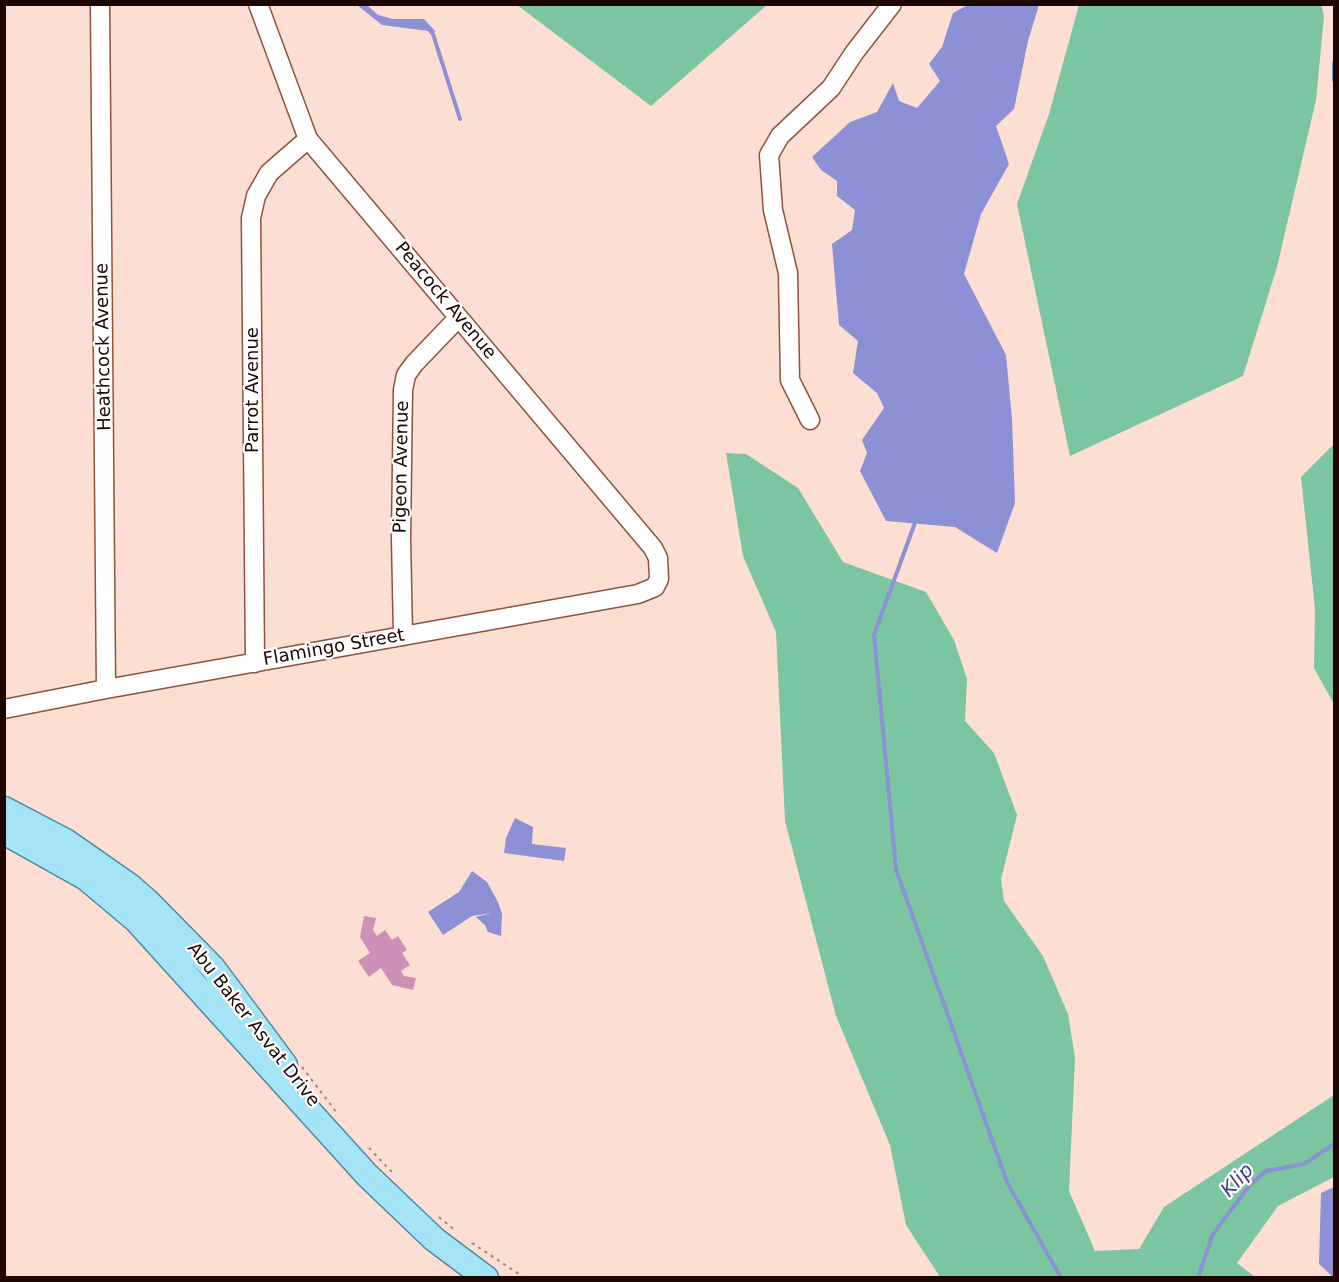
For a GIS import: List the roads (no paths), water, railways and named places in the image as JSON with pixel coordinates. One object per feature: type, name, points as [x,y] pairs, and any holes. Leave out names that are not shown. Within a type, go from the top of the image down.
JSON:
[{"type":"main road","name":"Abu Baker Asvat Drive","points":[[4,809],[52,833],[91,858],[130,886],[171,923],[213,968],[368,1175]]},
{"type":"main road","name":"Abu Baker Asvat Drive","points":[[4,832],[86,878],[136,920],[368,1175],[434,1239],[486,1278]]},
{"type":"street","name":"Heathcock Avenue","points":[[100,4],[106,689]]},
{"type":"street","name":"Peacock Avenue","points":[[258,4],[308,139],[653,548],[660,569],[659,579]]},
{"type":"street","points":[[810,420],[790,380],[788,273],[773,210],[769,155],[780,136],[831,88],[854,53],[892,4]]},
{"type":"street","name":"Parrot Avenue","points":[[255,663],[251,218],[256,196],[269,173],[308,139]]},
{"type":"street","name":"Pigeon Avenue","points":[[403,636],[401,538],[403,390],[406,375],[414,364],[458,318]]},
{"type":"street","name":"Flamingo Street","points":[[4,710],[106,689],[638,594],[655,587],[659,579]]},
{"type":"water","points":[[357,5],[367,5],[378,15],[393,19],[424,19],[436,32],[382,25]]},
{"type":"water","points":[[968,5],[1039,5],[1028,41],[1014,109],[996,126],[1009,164],[981,214],[964,274],[1006,355],[1012,419],[1015,503],[997,553],[955,527],[886,521],[860,471],[867,453],[862,440],[884,408],[877,393],[853,373],[858,341],[839,325],[832,244],[852,230],[855,210],[837,196],[837,181],[821,170],[812,157],[850,122],[877,112],[893,83],[899,101],[917,108],[940,81],[929,64],[942,47],[953,13]]},
{"type":"water","points":[[515,818],[533,827],[532,844],[566,848],[564,861],[504,853],[506,838]]},
{"type":"water","points":[[472,871],[487,882],[498,902],[502,914],[501,936],[488,932],[485,925],[476,917],[491,913],[472,916],[443,935],[428,912],[459,892]]},
{"type":"water","points":[[1334,1187],[1334,1278],[1319,1264],[1321,1193]]},
{"type":"waterway","points":[[428,28],[433,34],[460,119]]},
{"type":"waterway","points":[[1334,63],[1334,80]]},
{"type":"waterway","points":[[916,520],[874,635],[896,869],[1007,1182],[1061,1278]]},
{"type":"waterway","name":"Klip","points":[[1198,1278],[1213,1234],[1250,1185],[1266,1171],[1304,1164],[1334,1144]]}]
